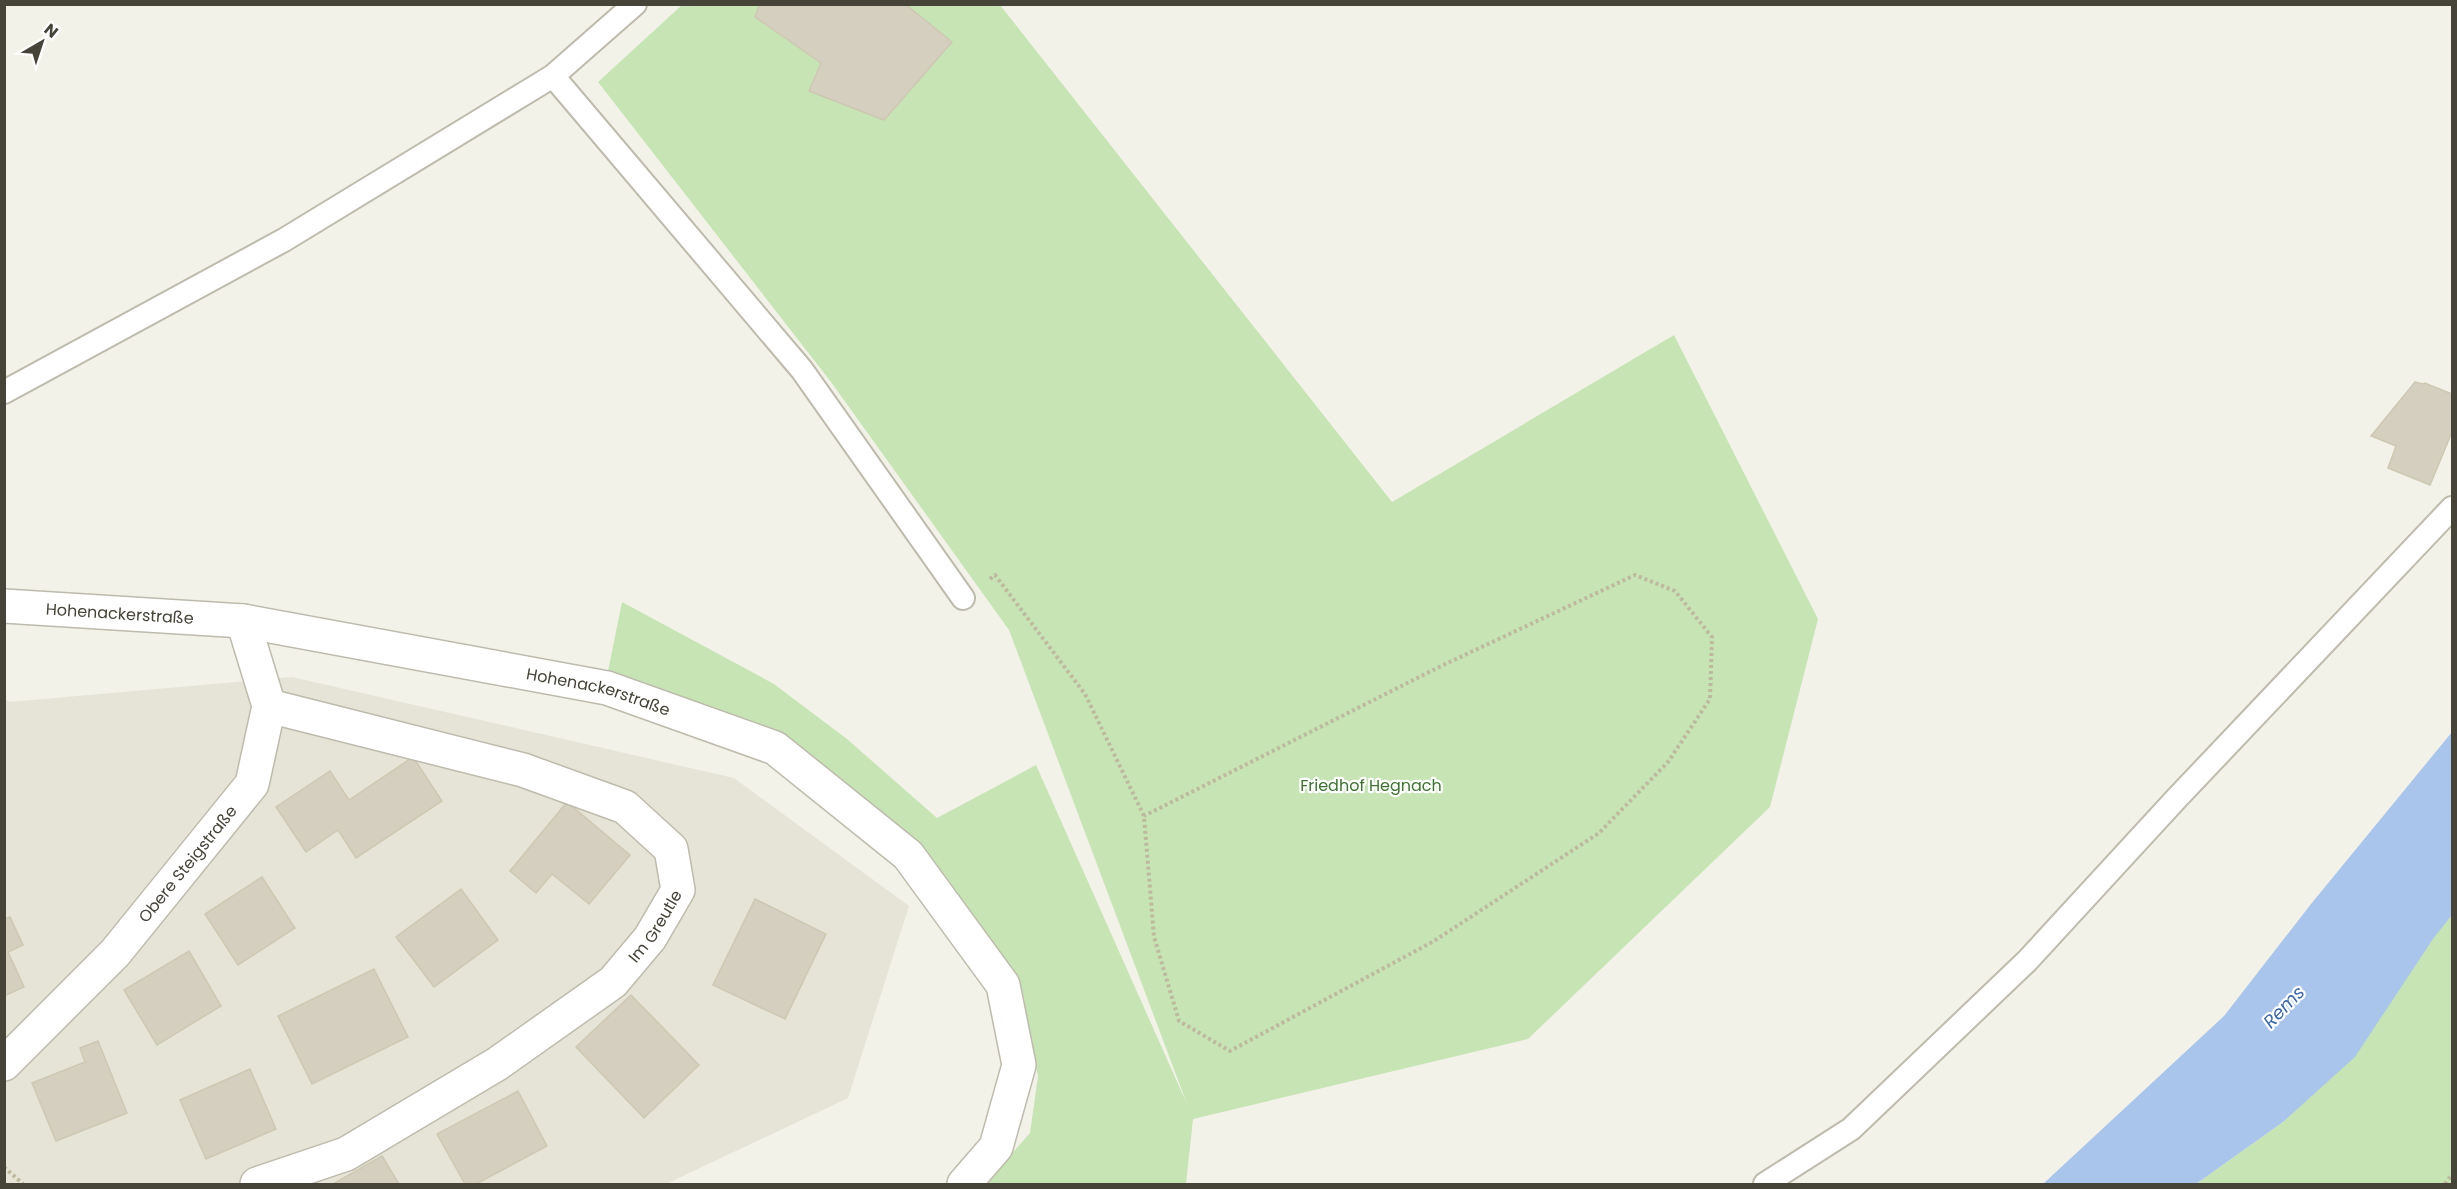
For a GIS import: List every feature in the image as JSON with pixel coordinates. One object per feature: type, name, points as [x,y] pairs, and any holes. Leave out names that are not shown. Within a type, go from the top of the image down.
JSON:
[{"type":"street","name":"Hohenackerstraße","points":[[4,606],[243,621],[608,688],[775,748],[908,855],[1003,985],[1019,1065],[996,1147],[964,1185]]},
{"type":"street","name":"Obere Steigstraße","points":[[4,1064],[115,953],[252,784],[268,706],[243,621]]},
{"type":"street","name":"Im Greutle","points":[[257,1185],[346,1154],[497,1064],[613,982],[650,938],[678,890],[671,849],[625,807],[523,770],[268,706]]},
{"type":"lane","points":[[4,392],[284,240],[553,75],[635,4]]},
{"type":"lane","points":[[553,75],[802,370],[963,598]]},
{"type":"lane","points":[[1765,1185],[1851,1129],[2028,961],[2176,799],[2452,508]]},
{"type":"path","points":[[963,598],[995,575],[1085,694],[1144,816],[1154,938],[1179,1021],[1230,1051],[1434,941],[1599,832],[1668,762],[1710,699],[1712,637],[1676,591],[1635,575],[1437,668],[1144,816]]},
{"type":"path","points":[[4,1167],[23,1185]]},
{"type":"path","points":[[2445,1185],[2452,1174]]},
{"type":"shaded area","points":[[292,677],[734,778],[909,906],[848,1098],[666,1184],[5,1184],[4,698],[9,702]]},
{"type":"green space","name":"Friedhof Hegnach","points":[[682,5],[1000,5],[1392,502],[1674,335],[1818,619],[1770,807],[1528,1039],[1193,1119],[1186,1184],[985,1184],[1030,1133],[1038,1076],[1015,973],[938,868],[875,807],[786,744],[607,676],[622,602],[774,684],[847,739],[937,818],[1036,765],[1187,1104],[1009,630],[831,382],[598,82]]},
{"type":"green space","points":[[2452,915],[2452,1184],[2196,1184],[2283,1122]]},
{"type":"water","name":"Rems","points":[[2452,732],[2452,915],[2433,939],[2355,1057],[2283,1122],[2196,1184],[2043,1184],[2224,1016],[2311,904]]},
{"type":"building","points":[[760,4],[905,4],[952,42],[884,120],[809,91],[821,63],[755,17]]},
{"type":"building","points":[[2415,382],[2425,383],[2452,394],[2452,432],[2430,485],[2388,468],[2396,446],[2371,436]]},
{"type":"building","points":[[413,757],[442,801],[356,858],[338,830],[306,852],[276,807],[330,771],[349,800]]},
{"type":"building","points":[[567,802],[630,855],[589,904],[552,874],[536,893],[510,871]]},
{"type":"building","points":[[262,877],[295,928],[238,965],[205,914]]},
{"type":"building","points":[[461,889],[498,940],[434,987],[396,937]]},
{"type":"building","points":[[755,899],[826,934],[785,1019],[713,985]]},
{"type":"building","points":[[10,917],[23,945],[8,952],[24,987],[4,996],[4,919]]},
{"type":"building","points":[[189,951],[221,1006],[157,1045],[124,990]]},
{"type":"building","points":[[374,969],[408,1037],[312,1084],[278,1016]]},
{"type":"building","points":[[631,995],[699,1065],[644,1118],[576,1047]]},
{"type":"building","points":[[98,1041],[127,1113],[56,1141],[32,1083],[85,1062],[80,1048]]},
{"type":"building","points":[[250,1069],[276,1129],[206,1159],[180,1100]]},
{"type":"building","points":[[518,1091],[547,1146],[476,1184],[465,1184],[437,1134]]},
{"type":"building","points":[[382,1156],[399,1184],[333,1184]]}]
